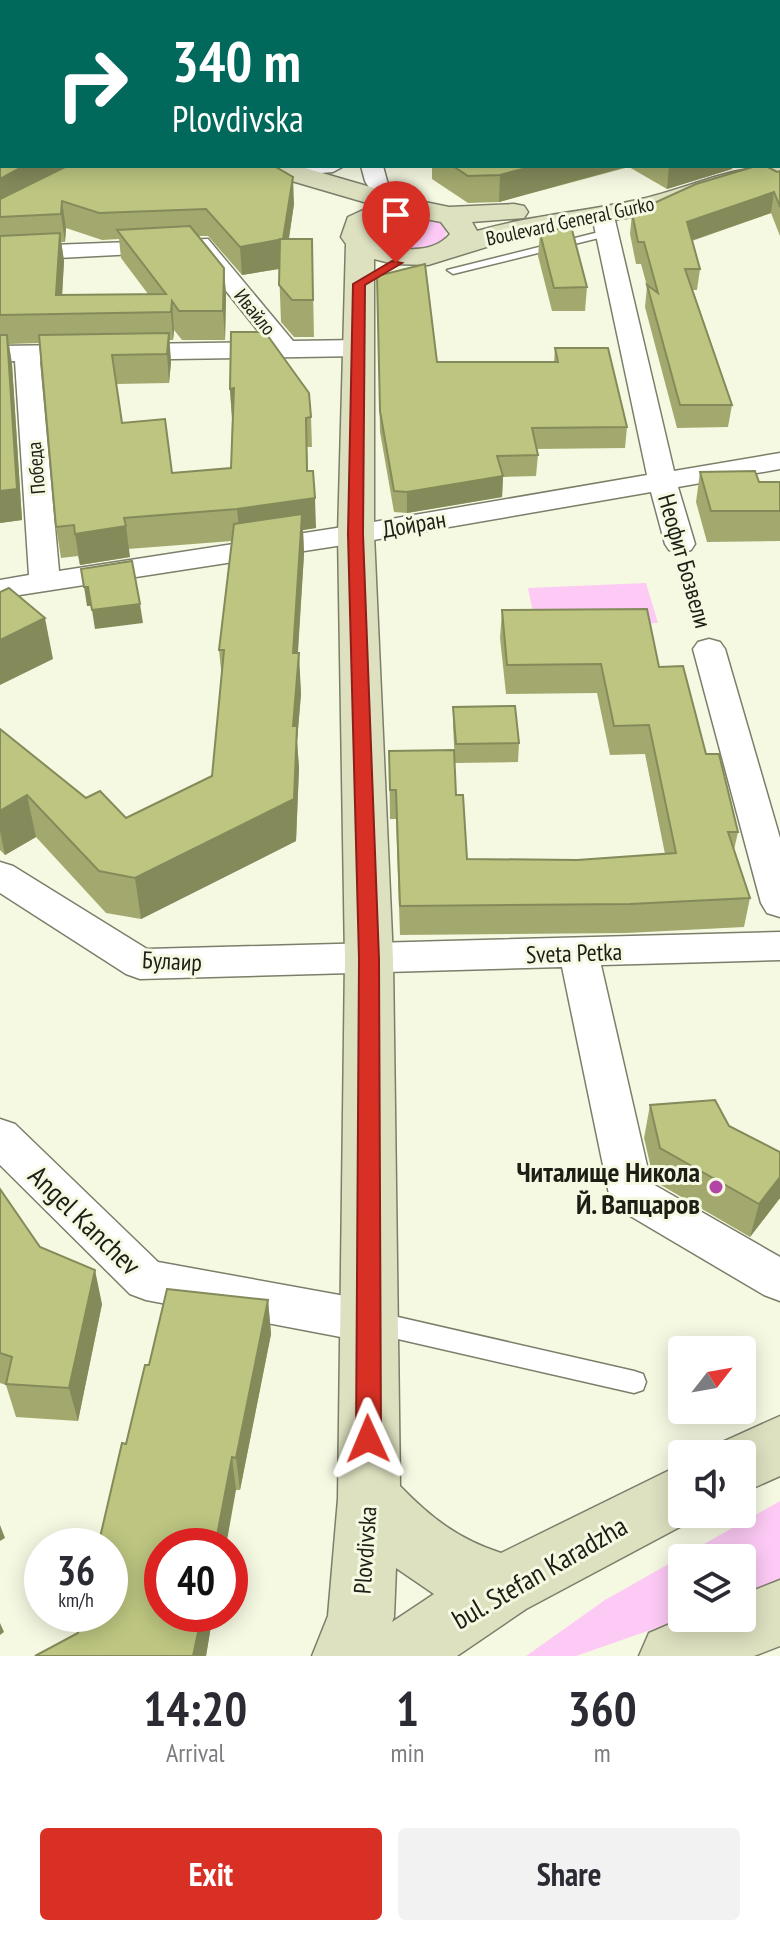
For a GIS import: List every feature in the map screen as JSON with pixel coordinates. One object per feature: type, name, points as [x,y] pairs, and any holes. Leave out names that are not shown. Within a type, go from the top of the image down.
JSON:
[{"type":"street","points":[[277,168],[329,174],[399,203],[448,215],[553,209],[617,200],[727,168]]},
{"type":"street","points":[[373,168],[376,181],[399,203]]},
{"type":"street","name":"Boulevard General Gurko","points":[[359,250],[396,263],[417,257],[453,259],[514,229],[605,224],[644,207],[777,168]]},
{"type":"street","points":[[329,174],[348,204],[359,250]]},
{"type":"street","points":[[359,250],[379,212],[399,203]]},
{"type":"street","points":[[448,215],[463,227],[464,234],[453,259]]},
{"type":"street","name":"Неофит Бозвели","points":[[605,224],[662,481],[680,544]]},
{"type":"street","name":"Ивайло","points":[[0,254],[200,244],[286,349]]},
{"type":"street","name":"Plovdivska","points":[[359,250],[356,534],[369,959],[367,1321],[372,1646]]},
{"type":"street","points":[[14,354],[360,348]]},
{"type":"street","name":"Победа","points":[[14,354],[45,582]]},
{"type":"street","name":"Дойран","points":[[0,589],[356,534],[780,461]]},
{"type":"street","name":"Неофит Бозвели","points":[[709,649],[780,903]]},
{"type":"street","name":"Булаир","points":[[0,875],[140,964],[369,959]]},
{"type":"street","name":"Sveta Petka","points":[[369,959],[780,946]]},
{"type":"street","points":[[579,953],[631,1194],[780,1281]]},
{"type":"street","name":"Angel Kanchev","points":[[0,1137],[146,1280],[367,1321]]},
{"type":"street","points":[[756,1457],[780,1445]]},
{"type":"street","points":[[369,1499],[402,1533],[451,1569],[503,1586]]},
{"type":"street","name":"bul. Stefan Karadzha","points":[[372,1646],[503,1586],[668,1501]]},
{"type":"street","points":[[672,1656],[780,1613]]},
{"type":"lane","points":[[367,1321],[634,1382]]},
{"type":"path","name":"Неофит Бозвели","points":[[680,544],[709,649]]},
{"type":"shaded area","points":[[430,214],[448,225],[443,245],[404,250],[386,246],[368,236],[368,227],[386,215]]},
{"type":"shaded area","points":[[646,583],[658,623],[536,628],[528,588]]},
{"type":"shaded area","points":[[780,1501],[780,1584],[756,1593],[756,1544],[704,1544],[732,1528],[756,1528],[756,1515]]},
{"type":"shaded area","points":[[668,1564],[668,1624],[576,1656],[526,1656],[605,1600]]},
{"type":"building","points":[[0,168],[20,168],[0,179]]},
{"type":"building","points":[[63,168],[277,168],[293,177],[283,239],[240,247],[206,209],[99,213],[62,201],[61,214],[0,217],[0,199]]},
{"type":"building","points":[[456,168],[526,168],[500,175],[468,176]]},
{"type":"building","points":[[749,168],[780,171],[780,207],[774,192],[687,222],[700,269],[685,269],[732,405],[680,405],[647,285],[658,293],[644,242],[638,242],[632,213],[696,184]]},
{"type":"building","points":[[190,226],[224,268],[223,311],[179,311],[172,301],[171,312],[0,315],[0,236],[60,233],[56,295],[166,294],[117,230]]},
{"type":"building","points":[[571,226],[587,287],[554,288],[540,233]]},
{"type":"building","points":[[280,239],[312,239],[313,300],[292,300],[279,285]]},
{"type":"building","points":[[425,264],[437,362],[558,362],[555,348],[608,348],[627,427],[532,428],[538,455],[497,456],[503,476],[407,492],[394,491],[380,411],[377,276]]},
{"type":"building","points":[[231,332],[265,332],[309,393],[311,417],[306,418],[307,471],[313,471],[315,498],[237,509],[124,518],[126,526],[75,534],[74,525],[56,527],[39,335],[169,333],[167,354],[112,355],[122,423],[165,419],[172,473],[231,468],[234,388],[230,389]]},
{"type":"building","points":[[0,335],[7,335],[17,489],[0,491]]},
{"type":"building","points":[[755,471],[759,482],[780,482],[780,511],[711,511],[700,472]]},
{"type":"building","points":[[302,514],[293,653],[299,653],[293,726],[297,726],[294,799],[135,878],[99,871],[27,795],[0,811],[0,729],[86,798],[100,791],[126,818],[212,776],[224,650],[219,650],[234,524]]},
{"type":"building","points":[[132,561],[140,604],[92,610],[81,569]]},
{"type":"building","points":[[9,588],[45,618],[0,640],[0,592]]},
{"type":"building","points":[[647,609],[659,667],[683,666],[706,754],[719,754],[738,832],[728,832],[750,898],[630,904],[400,906],[396,790],[390,790],[389,751],[454,750],[456,795],[463,795],[467,859],[577,860],[676,853],[649,725],[614,726],[601,664],[507,665],[502,610]]},
{"type":"building","points":[[515,706],[519,743],[456,744],[453,707]]},
{"type":"building","points":[[715,1100],[729,1126],[780,1152],[780,1177],[759,1204],[660,1148],[650,1105]]},
{"type":"building","points":[[0,1189],[40,1247],[95,1270],[69,1388],[6,1384],[12,1357],[0,1353]]},
{"type":"building","points":[[167,1289],[268,1300],[218,1528],[144,1528],[144,1632],[198,1632],[193,1656],[35,1656],[78,1632],[128,1632],[128,1528],[102,1528],[122,1443],[126,1444],[145,1365],[149,1365]]},
{"type":"place","name":"Читалище Никола Й. Вапцаров","points":[[716,1187]]},
{"type":"route","points":[[368,1439],[369,959],[356,534],[359,284],[396,263]]}]
